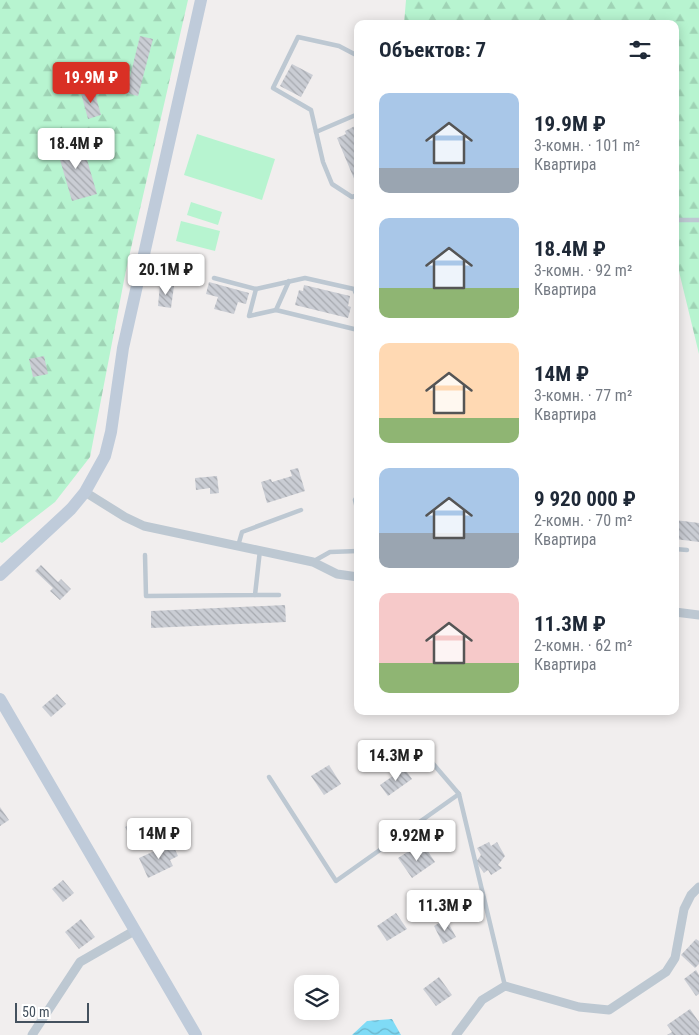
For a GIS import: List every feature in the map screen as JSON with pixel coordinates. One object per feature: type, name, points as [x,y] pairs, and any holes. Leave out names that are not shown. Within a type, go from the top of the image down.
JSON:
[{"type":"main road","points":[[0,575],[71,509],[85,492],[105,456],[111,432],[123,348],[201,0]]},
{"type":"main road","points":[[0,699],[196,1035]]},
{"type":"street","points":[[85,492],[125,517],[144,526],[313,562],[337,574],[354,576]]},
{"type":"street","points":[[679,612],[699,615]]},
{"type":"street","points":[[456,1035],[482,1000],[505,986],[579,1007],[609,1010],[666,972],[675,958],[684,910],[691,895],[699,887]]},
{"type":"street","points":[[32,1035],[80,962],[134,931]]},
{"type":"lane","points":[[354,54],[339,46],[298,37],[273,88],[312,110],[323,162],[332,184],[352,197],[354,196]]},
{"type":"lane","points":[[316,132],[354,116]]},
{"type":"lane","points":[[679,220],[699,220]]},
{"type":"lane","points":[[214,278],[256,289],[305,278],[354,289]]},
{"type":"lane","points":[[276,310],[289,282]]},
{"type":"lane","points":[[256,289],[249,316],[276,310],[354,329]]},
{"type":"lane","points":[[238,546],[242,532],[301,510]]},
{"type":"lane","points":[[679,549],[687,550]]},
{"type":"lane","points":[[255,595],[260,550]]},
{"type":"lane","points":[[313,562],[330,552],[354,551]]},
{"type":"lane","points":[[145,555],[146,596],[279,595]]},
{"type":"lane","points":[[429,759],[459,794],[505,986]]},
{"type":"lane","points":[[269,777],[336,881],[459,794]]},
{"type":"green space","points":[[0,0],[188,0],[126,270],[90,457],[55,502],[2,543],[0,542]]},
{"type":"green space","points":[[406,0],[699,0],[699,354],[679,272],[679,20],[404,20]]},
{"type":"green space","points":[[197,134],[275,159],[262,200],[184,175]]},
{"type":"green space","points":[[191,202],[222,212],[218,225],[187,215]]},
{"type":"green space","points":[[181,221],[220,231],[215,251],[176,241]]},
{"type":"water","points":[[392,1019],[401,1035],[352,1035],[367,1021]]},
{"type":"building","points":[[140,36],[153,39],[138,96],[126,93]]},
{"type":"building","points":[[292,64],[313,75],[301,97],[280,86]]},
{"type":"building","points":[[94,90],[101,115],[88,119],[81,93]]},
{"type":"building","points":[[354,126],[354,179],[337,138],[346,134],[345,131]]},
{"type":"building","points":[[81,139],[97,194],[72,201],[56,146]]},
{"type":"building","points":[[209,282],[249,293],[246,304],[238,302],[234,314],[214,309],[218,297],[206,294]]},
{"type":"building","points":[[160,284],[174,286],[171,308],[158,306]]},
{"type":"building","points":[[304,285],[350,296],[348,306],[351,307],[348,318],[295,305],[299,290],[303,291]]},
{"type":"building","points":[[44,356],[48,374],[33,377],[29,359]]},
{"type":"building","points":[[298,468],[305,491],[267,503],[261,482],[271,479],[272,482],[292,476],[290,470]]},
{"type":"building","points":[[217,476],[219,493],[210,494],[210,488],[196,490],[195,478]]},
{"type":"building","points":[[679,520],[699,523],[699,542],[679,540]]},
{"type":"building","points":[[41,565],[58,582],[61,579],[71,589],[60,600],[50,591],[53,588],[35,571]]},
{"type":"building","points":[[285,605],[286,622],[151,628],[151,611]]},
{"type":"building","points":[[57,694],[66,704],[51,717],[42,707]]},
{"type":"building","points":[[329,765],[341,784],[324,795],[311,776]]},
{"type":"building","points":[[404,768],[412,779],[388,796],[380,785]]},
{"type":"building","points":[[0,807],[9,820],[0,826]]},
{"type":"building","points":[[140,819],[151,838],[136,847],[125,827]]},
{"type":"building","points":[[489,842],[491,846],[497,842],[505,856],[498,865],[502,868],[491,875],[488,870],[484,873],[476,862],[481,855],[477,848]]},
{"type":"building","points":[[172,843],[178,856],[170,860],[173,866],[148,878],[139,858]]},
{"type":"building","points":[[425,847],[435,862],[412,878],[398,858],[409,851],[413,856]]},
{"type":"building","points":[[63,880],[74,893],[63,902],[52,889]]},
{"type":"building","points":[[396,913],[407,929],[387,941],[377,926]]},
{"type":"building","points":[[81,919],[95,937],[79,949],[65,932]]},
{"type":"building","points":[[446,919],[456,937],[443,944],[434,926]]},
{"type":"building","points":[[696,939],[699,941],[699,964],[695,968],[681,955]]},
{"type":"building","points":[[696,970],[699,975],[699,994],[696,996],[684,979]]},
{"type":"building","points":[[439,977],[452,995],[436,1006],[423,989]]},
{"type":"building","points":[[690,1009],[699,1022],[699,1035],[667,1035],[672,1032],[667,1025]]}]
